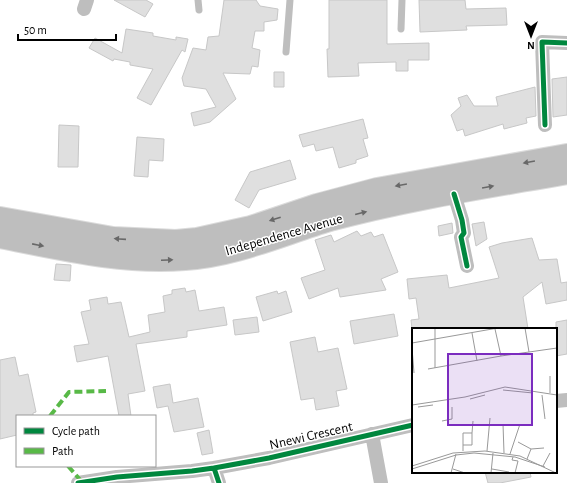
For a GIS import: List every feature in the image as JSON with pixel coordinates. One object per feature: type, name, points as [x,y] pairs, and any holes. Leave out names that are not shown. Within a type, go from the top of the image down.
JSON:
[{"type":"main road","name":"Independence Avenue","points":[[0,218],[113,238],[176,241],[197,239],[251,227],[317,205],[377,189],[567,155]]},
{"type":"main road","name":"Independence Avenue","points":[[0,237],[84,254],[153,261],[186,259],[216,254],[380,208],[567,173]]},
{"type":"street","points":[[545,125],[542,42],[567,43]]},
{"type":"street","points":[[454,194],[462,220],[464,233],[461,237],[467,266]]},
{"type":"street","points":[[557,401],[567,400]]},
{"type":"street","name":"Nnewi Crescent","points":[[78,483],[117,477],[214,468],[268,458],[412,425]]},
{"type":"street","name":"Nnewi Crescent","points":[[372,434],[381,483]]},
{"type":"street","points":[[214,468],[218,483]]},
{"type":"lane","points":[[198,0],[199,10]]},
{"type":"lane","points":[[286,52],[290,0]]},
{"type":"lane","points":[[401,29],[402,0]]},
{"type":"building","points":[[114,0],[146,0],[153,4],[145,17]]},
{"type":"building","points":[[224,0],[256,0],[260,6],[278,9],[277,20],[264,22],[264,31],[255,31],[252,48],[260,50],[258,67],[252,66],[250,74],[223,73],[236,99],[210,122],[194,126],[191,113],[216,107],[206,89],[184,86],[182,78],[193,48],[206,50],[208,37],[219,36]]},
{"type":"building","points":[[329,0],[387,0],[387,44],[429,43],[429,60],[408,60],[408,71],[396,71],[396,62],[358,63],[359,76],[328,77],[327,49],[329,49]]},
{"type":"building","points":[[419,0],[465,0],[466,9],[506,8],[507,25],[466,26],[467,30],[420,32]]},
{"type":"building","points":[[126,29],[153,33],[153,36],[176,40],[176,37],[188,39],[185,52],[182,50],[151,105],[137,98],[153,69],[130,65],[130,62],[114,59],[113,61],[89,48],[95,38],[122,53]]},
{"type":"building","points":[[274,72],[284,72],[284,87],[274,87]]},
{"type":"building","points":[[567,77],[567,115],[553,117],[552,79]]},
{"type":"building","points":[[535,87],[536,116],[526,118],[527,123],[504,129],[503,124],[465,136],[463,129],[457,131],[451,115],[461,106],[458,98],[467,95],[474,106],[498,106],[496,97]]},
{"type":"building","points":[[363,119],[368,138],[363,139],[368,156],[356,160],[356,163],[339,168],[333,147],[316,151],[314,144],[303,147],[299,135]]},
{"type":"building","points":[[59,125],[79,126],[78,167],[58,167]]},
{"type":"building","points":[[137,137],[164,139],[163,161],[149,160],[148,177],[134,176]]},
{"type":"building","points":[[290,160],[296,179],[259,190],[249,208],[235,200],[250,172]]},
{"type":"building","points":[[484,222],[487,239],[476,246],[472,224]]},
{"type":"building","points":[[452,223],[453,233],[439,236],[438,226]]},
{"type":"building","points":[[357,231],[361,236],[371,232],[374,237],[383,234],[398,272],[381,279],[386,290],[340,297],[338,288],[309,299],[301,278],[325,270],[315,240],[331,235],[334,242]]},
{"type":"building","points":[[532,238],[539,260],[557,259],[561,283],[567,282],[567,300],[546,304],[542,282],[523,297],[528,328],[412,329],[411,320],[419,319],[416,298],[409,299],[407,279],[447,275],[449,288],[499,278],[489,247],[502,243]]},
{"type":"building","points":[[56,264],[71,265],[70,281],[54,280]]},
{"type":"building","points":[[185,288],[186,292],[195,290],[199,311],[224,307],[227,325],[187,331],[187,337],[136,344],[145,391],[128,394],[131,415],[119,415],[108,356],[77,362],[74,346],[89,344],[81,312],[91,310],[89,300],[107,297],[108,304],[121,302],[129,337],[150,332],[148,315],[165,312],[163,296],[172,294],[172,290]]},
{"type":"building","points":[[277,291],[278,294],[286,291],[292,312],[263,321],[256,297]]},
{"type":"building","points":[[394,314],[398,336],[354,344],[350,321]]},
{"type":"building","points":[[257,317],[259,332],[235,335],[233,320]]},
{"type":"building","points":[[567,320],[567,354],[557,356],[556,322]]},
{"type":"building","points":[[315,337],[318,352],[338,348],[347,389],[336,391],[339,406],[316,410],[314,398],[301,400],[290,342]]},
{"type":"building","points":[[15,357],[19,376],[28,374],[36,412],[33,413],[33,415],[16,415],[16,435],[0,439],[0,360]]},
{"type":"building","points":[[170,384],[173,403],[198,398],[204,427],[174,432],[168,406],[157,408],[153,387]]},
{"type":"building","points":[[209,430],[213,453],[202,455],[197,433]]},
{"type":"building","points":[[485,473],[530,473],[531,477],[500,483],[488,483]]},
{"type":"marked path","points":[[51,415],[69,392],[106,391]]},
{"type":"marked path","points":[[69,467],[82,482]]},
{"type":"cycle path","points":[[545,125],[542,42],[567,43]]},
{"type":"cycle path","points":[[454,194],[462,220],[464,233],[461,237],[467,266]]},
{"type":"cycle path","points":[[214,468],[269,458],[412,425]]},
{"type":"cycle path","points":[[78,483],[117,477],[214,468],[219,483]]}]
